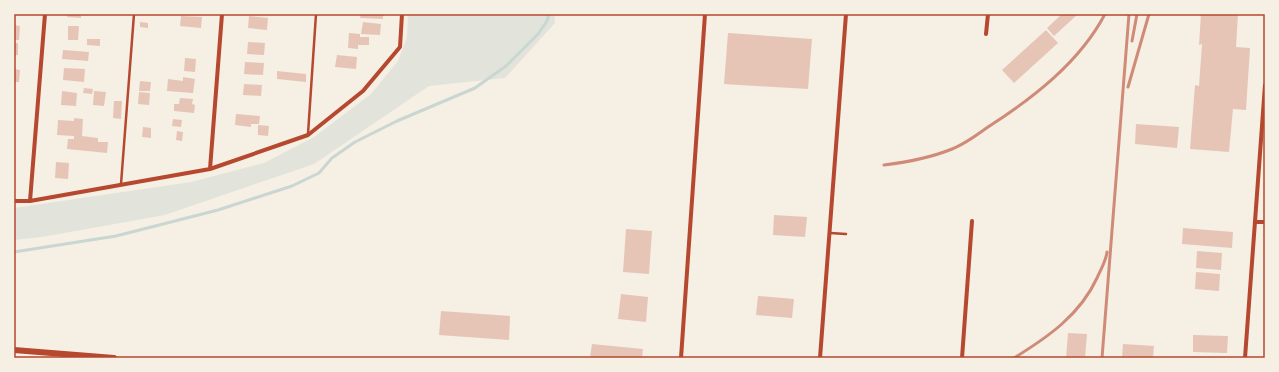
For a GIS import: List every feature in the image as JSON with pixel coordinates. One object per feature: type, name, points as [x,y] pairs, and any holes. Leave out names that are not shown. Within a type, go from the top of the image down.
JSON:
[{"type":"street","points":[[30,200],[45,14]]},
{"type":"street","points":[[210,169],[222,14]]},
{"type":"street","points":[[14,201],[30,200],[210,169],[308,135],[363,91],[400,47],[402,14]]},
{"type":"street","points":[[681,358],[705,14]]},
{"type":"street","points":[[820,358],[846,14]]},
{"type":"street","points":[[986,34],[988,14]]},
{"type":"street","points":[[1245,358],[1265,85]]},
{"type":"street","points":[[962,358],[972,221]]},
{"type":"street","points":[[1255,222],[1265,222]]},
{"type":"street","points":[[14,350],[114,358]]},
{"type":"lane","points":[[121,184],[134,14]]},
{"type":"lane","points":[[308,135],[316,14]]},
{"type":"lane","points":[[830,233],[846,234]]},
{"type":"shaded area","points":[[408,14],[554,14],[555,23],[505,78],[429,86],[314,164],[165,215],[42,237],[14,240],[14,208],[191,182],[264,163],[314,137],[371,94],[398,61],[407,37]]},
{"type":"building","points":[[68,14],[81,14],[81,18],[67,17]]},
{"type":"building","points":[[361,14],[383,14],[383,19],[360,18]]},
{"type":"building","points":[[1062,14],[1078,14],[1054,36],[1047,28]]},
{"type":"building","points":[[1201,14],[1238,14],[1236,47],[1250,48],[1246,110],[1233,109],[1229,152],[1190,149],[1195,85],[1199,86],[1202,44],[1199,45]]},
{"type":"building","points":[[181,16],[202,17],[201,28],[180,26]]},
{"type":"building","points":[[249,16],[268,18],[267,30],[248,28]]},
{"type":"building","points":[[140,22],[148,23],[148,28],[140,27]]},
{"type":"building","points":[[363,22],[381,24],[380,35],[361,34]]},
{"type":"building","points":[[14,25],[20,26],[19,40],[14,40]]},
{"type":"building","points":[[68,26],[79,26],[78,40],[68,40]]},
{"type":"building","points":[[1046,30],[1058,43],[1014,83],[1002,70]]},
{"type":"building","points":[[349,33],[360,34],[360,37],[369,37],[369,45],[358,45],[358,49],[348,48]]},
{"type":"building","points":[[728,33],[812,39],[808,89],[724,84]]},
{"type":"building","points":[[87,39],[100,39],[100,46],[87,45]]},
{"type":"building","points":[[248,42],[265,43],[264,55],[247,54]]},
{"type":"building","points":[[14,43],[18,43],[18,55],[14,55]]},
{"type":"building","points":[[63,50],[89,52],[88,61],[62,59]]},
{"type":"building","points":[[337,55],[357,57],[356,69],[335,67]]},
{"type":"building","points":[[185,58],[196,59],[195,72],[184,71]]},
{"type":"building","points":[[245,62],[264,63],[263,75],[244,74]]},
{"type":"building","points":[[64,68],[85,69],[84,82],[63,80]]},
{"type":"building","points":[[14,69],[20,70],[19,82],[14,82]]},
{"type":"building","points":[[277,71],[306,74],[306,82],[277,79]]},
{"type":"building","points":[[183,77],[195,79],[193,93],[167,91],[168,79],[183,81]]},
{"type":"building","points":[[140,81],[151,82],[150,91],[139,91]]},
{"type":"building","points":[[244,84],[262,85],[261,96],[243,95]]},
{"type":"building","points":[[84,88],[93,89],[92,94],[83,93]]},
{"type":"building","points":[[62,91],[77,93],[76,106],[61,105]]},
{"type":"building","points":[[94,91],[106,92],[104,106],[93,105]]},
{"type":"building","points":[[139,92],[150,93],[149,105],[138,104]]},
{"type":"building","points":[[180,98],[193,99],[192,104],[195,105],[194,113],[174,111],[174,104],[179,104]]},
{"type":"building","points":[[114,101],[122,101],[121,119],[113,118]]},
{"type":"building","points":[[236,114],[260,116],[259,124],[251,124],[251,127],[235,125]]},
{"type":"building","points":[[74,118],[83,119],[82,136],[98,138],[98,142],[108,142],[107,153],[67,149],[68,139],[74,139],[74,136],[57,135],[58,120],[74,121]]},
{"type":"building","points":[[173,119],[182,120],[181,127],[172,126]]},
{"type":"building","points":[[1136,124],[1179,127],[1177,148],[1135,144]]},
{"type":"building","points":[[258,125],[269,126],[268,136],[258,135]]},
{"type":"building","points":[[143,127],[151,128],[151,138],[142,137]]},
{"type":"building","points":[[177,131],[183,132],[182,141],[176,140]]},
{"type":"building","points":[[56,162],[69,163],[68,179],[55,178]]},
{"type":"building","points":[[774,215],[807,217],[805,237],[773,235]]},
{"type":"building","points":[[1183,228],[1233,232],[1232,248],[1182,244]]},
{"type":"building","points":[[626,229],[652,231],[649,274],[623,272]]},
{"type":"building","points":[[1197,251],[1222,253],[1221,270],[1196,268]]},
{"type":"building","points":[[1196,272],[1220,274],[1219,291],[1195,289]]},
{"type":"building","points":[[621,294],[648,297],[646,322],[618,319]]},
{"type":"building","points":[[758,296],[794,299],[792,318],[756,315]]},
{"type":"building","points":[[441,311],[510,316],[509,340],[439,335]]},
{"type":"building","points":[[1068,333],[1087,334],[1085,358],[1066,358]]},
{"type":"building","points":[[1193,335],[1228,336],[1227,353],[1193,352]]},
{"type":"building","points":[[592,344],[643,349],[642,358],[590,358]]},
{"type":"building","points":[[1123,344],[1154,346],[1153,358],[1122,358]]},
{"type":"waterway","points":[[14,252],[116,236],[218,210],[292,186],[319,173],[332,158],[355,142],[397,121],[475,88],[506,66],[538,34],[547,21],[549,14]]},
{"type":"railway","points":[[884,165],[927,157],[957,147],[1022,104],[1054,78],[1069,63],[1095,31],[1105,14]]},
{"type":"railway","points":[[1102,358],[1129,14]]},
{"type":"railway","points":[[1132,41],[1137,14]]},
{"type":"railway","points":[[1128,87],[1149,14]]},
{"type":"railway","points":[[1014,358],[1051,333],[1082,303],[1097,278],[1106,259],[1107,252]]}]
